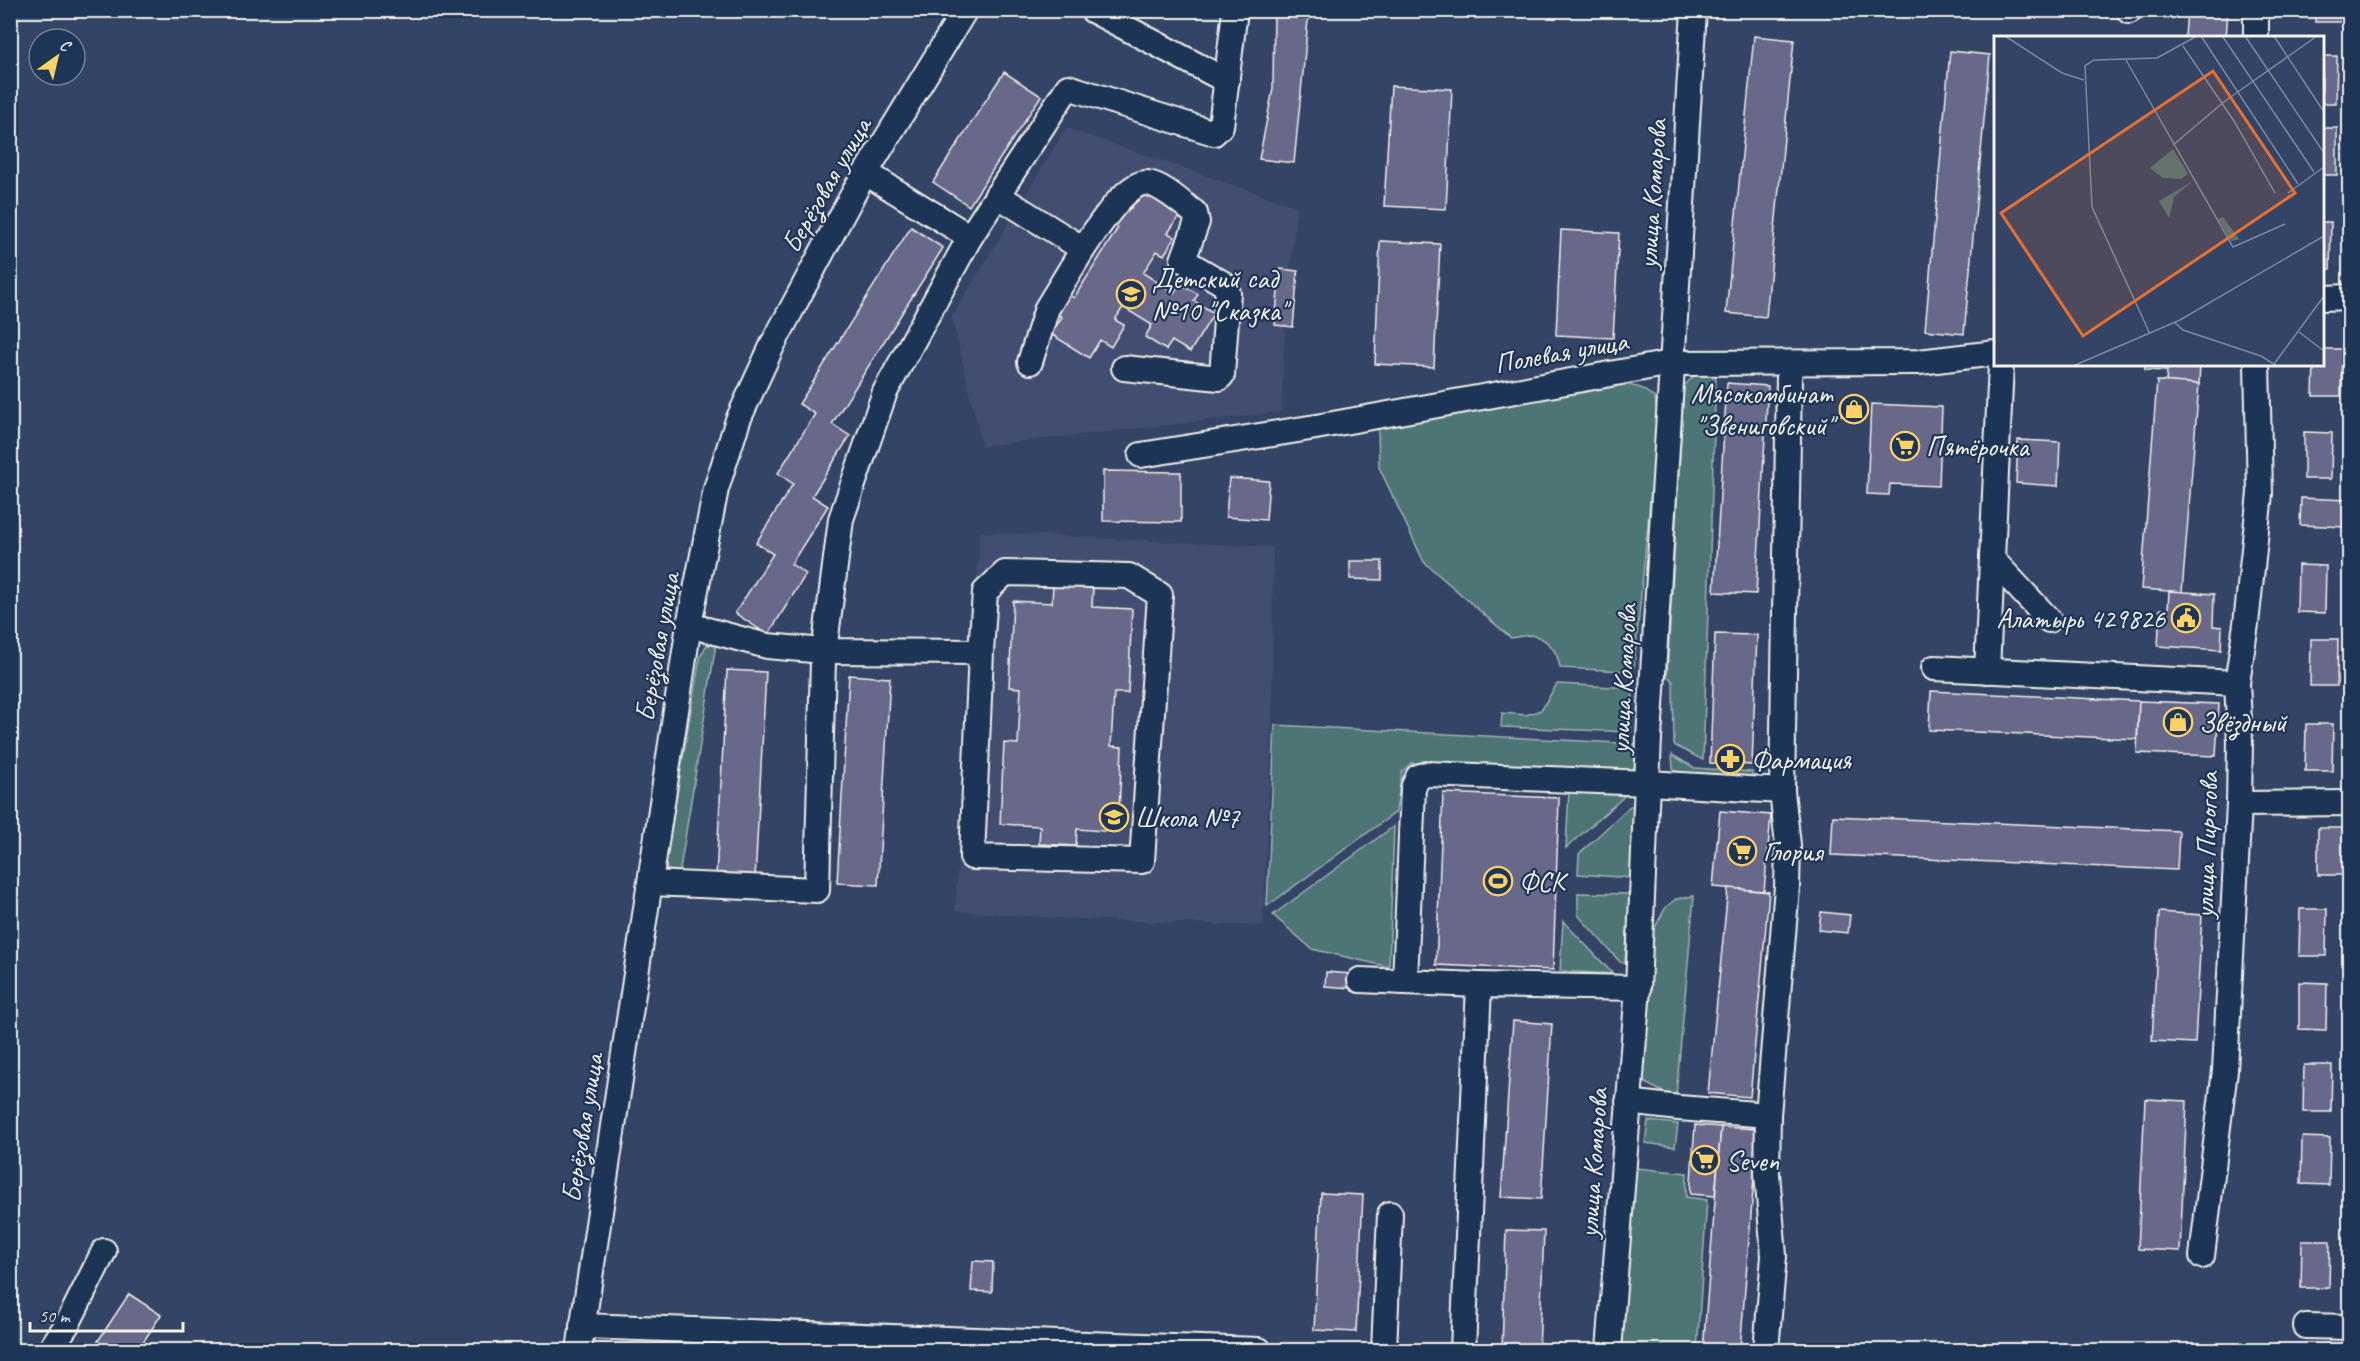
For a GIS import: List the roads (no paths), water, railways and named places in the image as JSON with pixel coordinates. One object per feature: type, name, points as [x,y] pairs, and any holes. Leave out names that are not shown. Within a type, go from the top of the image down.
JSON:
[{"type":"street","name":"Берёзовая улица","points":[[579,1350],[689,625],[716,489],[738,420],[773,344],[824,246],[965,10]]},
{"type":"street","points":[[1092,10],[1227,81]]},
{"type":"street","points":[[650,883],[817,890],[824,651],[841,519],[885,392],[970,237],[1068,87],[1214,133],[1221,126],[1234,10]]},
{"type":"street","name":"улица Комарова","points":[[1609,1350],[1638,988],[1671,363],[1694,10]]},
{"type":"street","points":[[2256,10],[2256,36]]},
{"type":"street","points":[[866,173],[970,237]]},
{"type":"street","points":[[1030,362],[1047,308],[1083,249],[1123,195],[1135,184],[1144,182],[1155,185],[1195,213],[1197,222],[1183,260],[1224,284],[1228,293],[1222,375],[1219,378],[1124,368]]},
{"type":"street","points":[[997,195],[1083,249]]},
{"type":"street","points":[[2324,298],[2349,297]]},
{"type":"street","name":"Полевая улица","points":[[1141,455],[1316,427],[1671,363],[1919,362],[1994,353]]},
{"type":"street","points":[[1766,1350],[1774,1256],[1767,1173],[1768,1115],[1787,886],[1788,845],[1782,791],[1791,363]]},
{"type":"street","points":[[1987,671],[2001,366]]},
{"type":"street","name":"улица Пирогова","points":[[2202,1256],[2225,1070],[2239,804],[2240,741],[2237,683],[2246,624],[2260,493],[2257,366]]},
{"type":"street","points":[[1992,559],[2049,620]]},
{"type":"street","points":[[1005,573],[1129,576],[1160,595],[1142,861],[972,856],[981,652],[985,592],[1005,573]]},
{"type":"street","points":[[689,625],[767,646],[824,651],[981,652]]},
{"type":"street","points":[[1934,668],[2237,683]]},
{"type":"street","points":[[1405,982],[1413,788],[1418,777],[1427,774],[1782,791]]},
{"type":"street","points":[[2239,804],[2349,803]]},
{"type":"street","points":[[1360,980],[1638,988]]},
{"type":"street","points":[[1463,1350],[1479,985]]},
{"type":"street","points":[[1628,1102],[1768,1115]]},
{"type":"street","points":[[1384,1350],[1390,1215]]},
{"type":"street","points":[[50,1350],[68,1323],[104,1251]]},
{"type":"street","points":[[582,1326],[1259,1350]]},
{"type":"street","points":[[2306,1326],[2349,1327]]},
{"type":"place","name":"Детский сад №10 \"Сказка\"","points":[[1131,294]]},
{"type":"place","name":"Мясокомбинат \"Звениговский\"","points":[[1854,409]]},
{"type":"place","name":"Пятёрочка","points":[[1905,446]]},
{"type":"place","name":"Алатырь 429826","points":[[2186,618]]},
{"type":"place","name":"Звёздный","points":[[2178,722]]},
{"type":"place","name":"Фармация","points":[[1730,759]]},
{"type":"place","name":"Школа №7","points":[[1114,817]]},
{"type":"place","name":"Глория","points":[[1742,851]]},
{"type":"place","name":"ФСК","points":[[1498,881]]},
{"type":"place","name":"Seven","points":[[1705,1160]]}]
